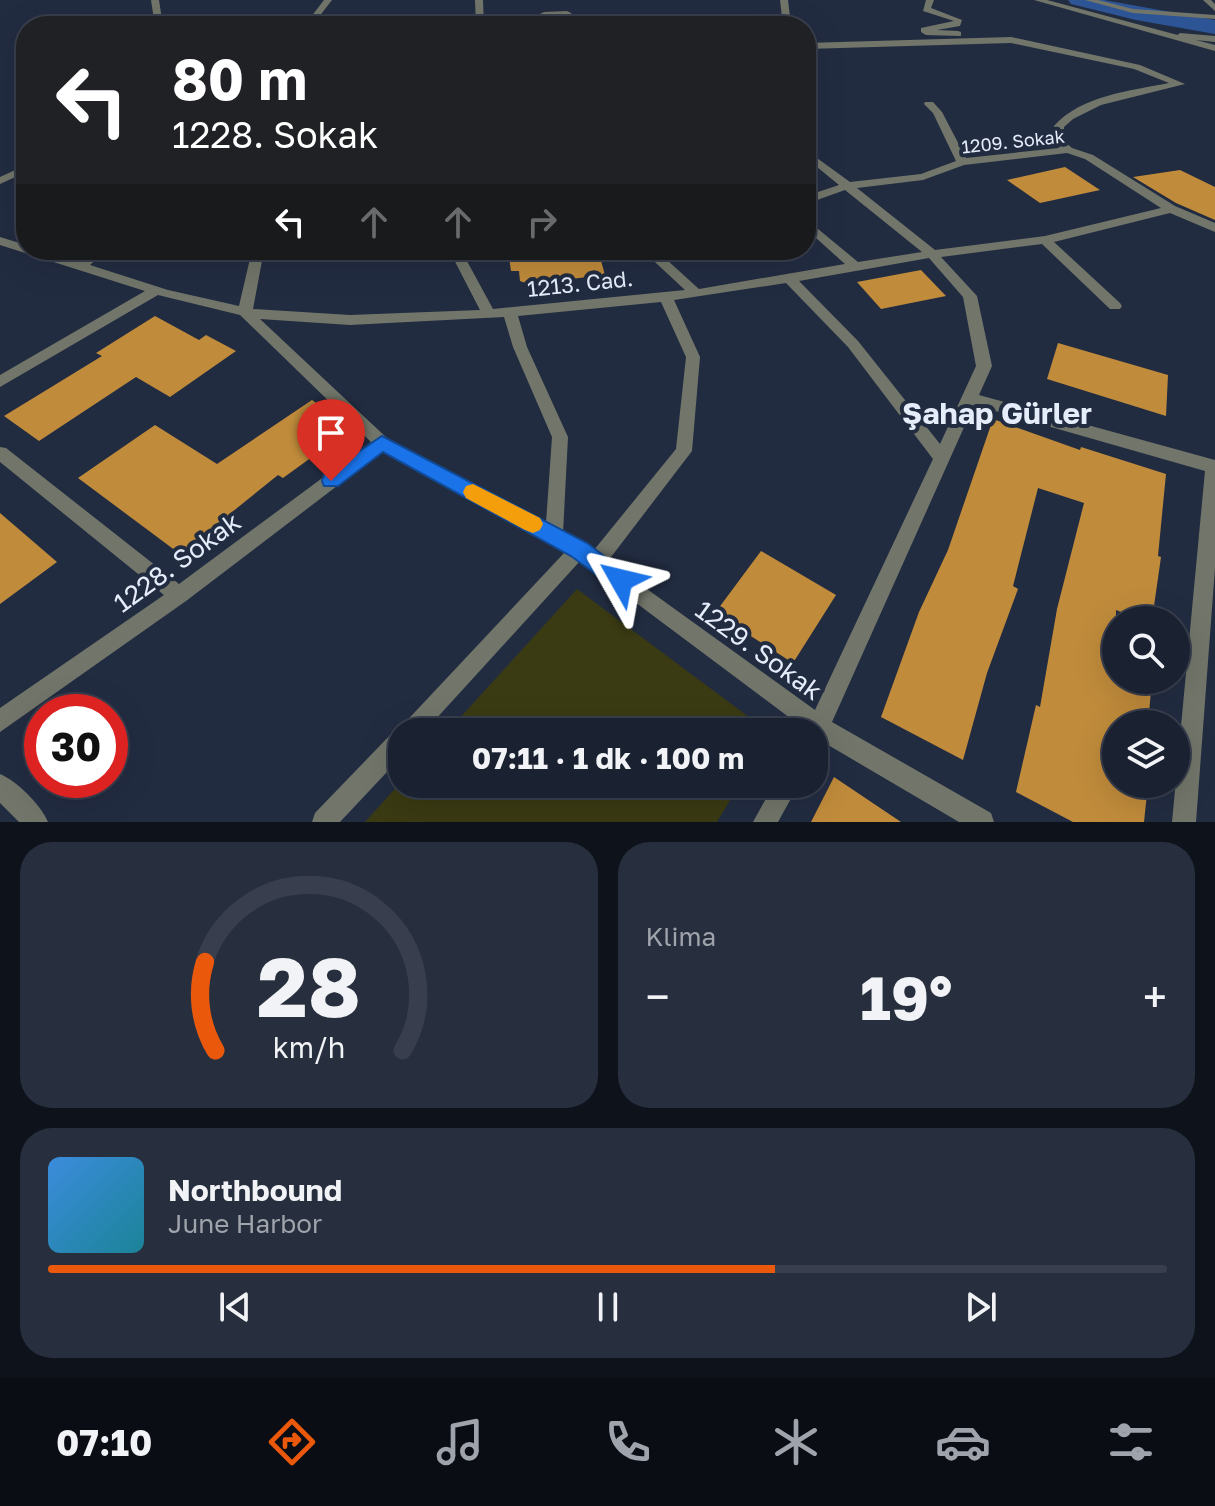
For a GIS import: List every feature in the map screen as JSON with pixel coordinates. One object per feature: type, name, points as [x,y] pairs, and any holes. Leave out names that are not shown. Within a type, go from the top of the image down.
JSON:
[{"type":"street","points":[[316,16],[328,0]]},
{"type":"street","points":[[930,0],[926,9],[958,20],[957,24],[924,30],[926,32],[1011,40],[1137,67],[1180,84],[1127,95],[1066,117],[1059,126],[1060,143],[1068,150]]},
{"type":"street","points":[[1038,0],[1180,36],[1215,48]]},
{"type":"street","points":[[1089,0],[1133,11],[1215,17]]},
{"type":"street","points":[[1207,0],[1215,9]]},
{"type":"street","points":[[542,16],[567,13],[568,16]]},
{"type":"street","points":[[1180,36],[1215,39]]},
{"type":"street","points":[[816,46],[1011,40]]},
{"type":"street","points":[[929,104],[937,112],[962,162]]},
{"type":"street","name":"1209. Sokak","points":[[816,196],[846,186],[923,177],[962,162],[1068,150],[1089,157],[1171,209],[1215,228]]},
{"type":"street","points":[[816,161],[931,253],[970,296],[984,366],[823,718]]},
{"type":"street","name":"1213. Cad.","points":[[61,260],[157,290],[245,312],[381,320],[510,313],[695,292],[931,253],[1045,240],[1171,209]]},
{"type":"street","points":[[816,232],[855,266]]},
{"type":"street","points":[[1045,240],[1115,306]]},
{"type":"street","points":[[81,266],[88,260]]},
{"type":"street","points":[[245,312],[256,260]]},
{"type":"street","points":[[460,260],[489,314]]},
{"type":"street","points":[[660,260],[695,292]]},
{"type":"street","points":[[789,278],[853,344],[941,457]]},
{"type":"street","points":[[0,382],[157,290]]},
{"type":"street","points":[[423,718],[587,556],[684,451],[693,357],[665,296]]},
{"type":"street","name":"1229. Sokak","points":[[245,312],[382,443],[587,556],[799,718]]},
{"type":"street","points":[[510,313],[520,347],[560,437],[554,536]]},
{"type":"street","points":[[971,398],[1215,467],[1184,822]]},
{"type":"street","name":"1228. Sokak","points":[[0,721],[179,595],[382,443]]},
{"type":"street","points":[[0,453],[179,595]]},
{"type":"street","name":"1229. Sokak","points":[[828,738],[982,822]]},
{"type":"street","points":[[324,822],[388,754]]},
{"type":"street","points":[[0,786],[36,822]]},
{"type":"street","points":[[765,822],[779,798]]},
{"type":"shaded area","points":[[577,589],[750,718],[460,718]]},
{"type":"shaded area","points":[[388,797],[732,798],[717,822],[365,822]]},
{"type":"building","points":[[1065,167],[1100,190],[1040,203],[1007,180]]},
{"type":"building","points":[[1180,170],[1215,187],[1215,220],[1176,203],[1133,177]]},
{"type":"building","points":[[509,260],[601,260],[605,275],[528,284],[520,281],[519,271],[511,271]]},
{"type":"building","points":[[921,270],[946,296],[881,309],[857,282]]},
{"type":"building","points":[[155,316],[199,340],[206,335],[236,351],[170,397],[136,377],[39,441],[4,416],[102,356],[96,353]]},
{"type":"building","points":[[1058,343],[1168,375],[1166,416],[1047,379]]},
{"type":"building","points":[[312,400],[352,428],[283,478],[278,475],[180,554],[78,478],[155,425],[217,464]]},
{"type":"building","points":[[993,419],[1080,450],[1081,447],[1166,474],[1158,556],[1161,557],[1154,606],[1102,606],[1102,694],[1151,694],[1149,710],[1102,710],[1102,798],[1147,798],[1144,822],[1073,822],[1016,792],[1036,705],[1040,707],[1057,609],[1084,503],[1038,488],[1013,586],[1018,589],[987,673],[963,760],[881,717],[919,612],[948,550]]},
{"type":"building","points":[[0,513],[57,562],[0,604]]},
{"type":"building","points":[[761,551],[836,595],[793,663],[715,613]]},
{"type":"building","points":[[834,777],[901,822],[811,822],[823,798],[828,798],[828,789]]},
{"type":"waterway","points":[[1078,0],[1136,14],[1215,27]]},
{"type":"slow traffic","points":[[473,492],[533,524]]},
{"type":"district","name":"Şahap Gürler","points":[[997,413]]},
{"type":"route","points":[[331,481],[382,443],[579,550],[621,580]]}]
